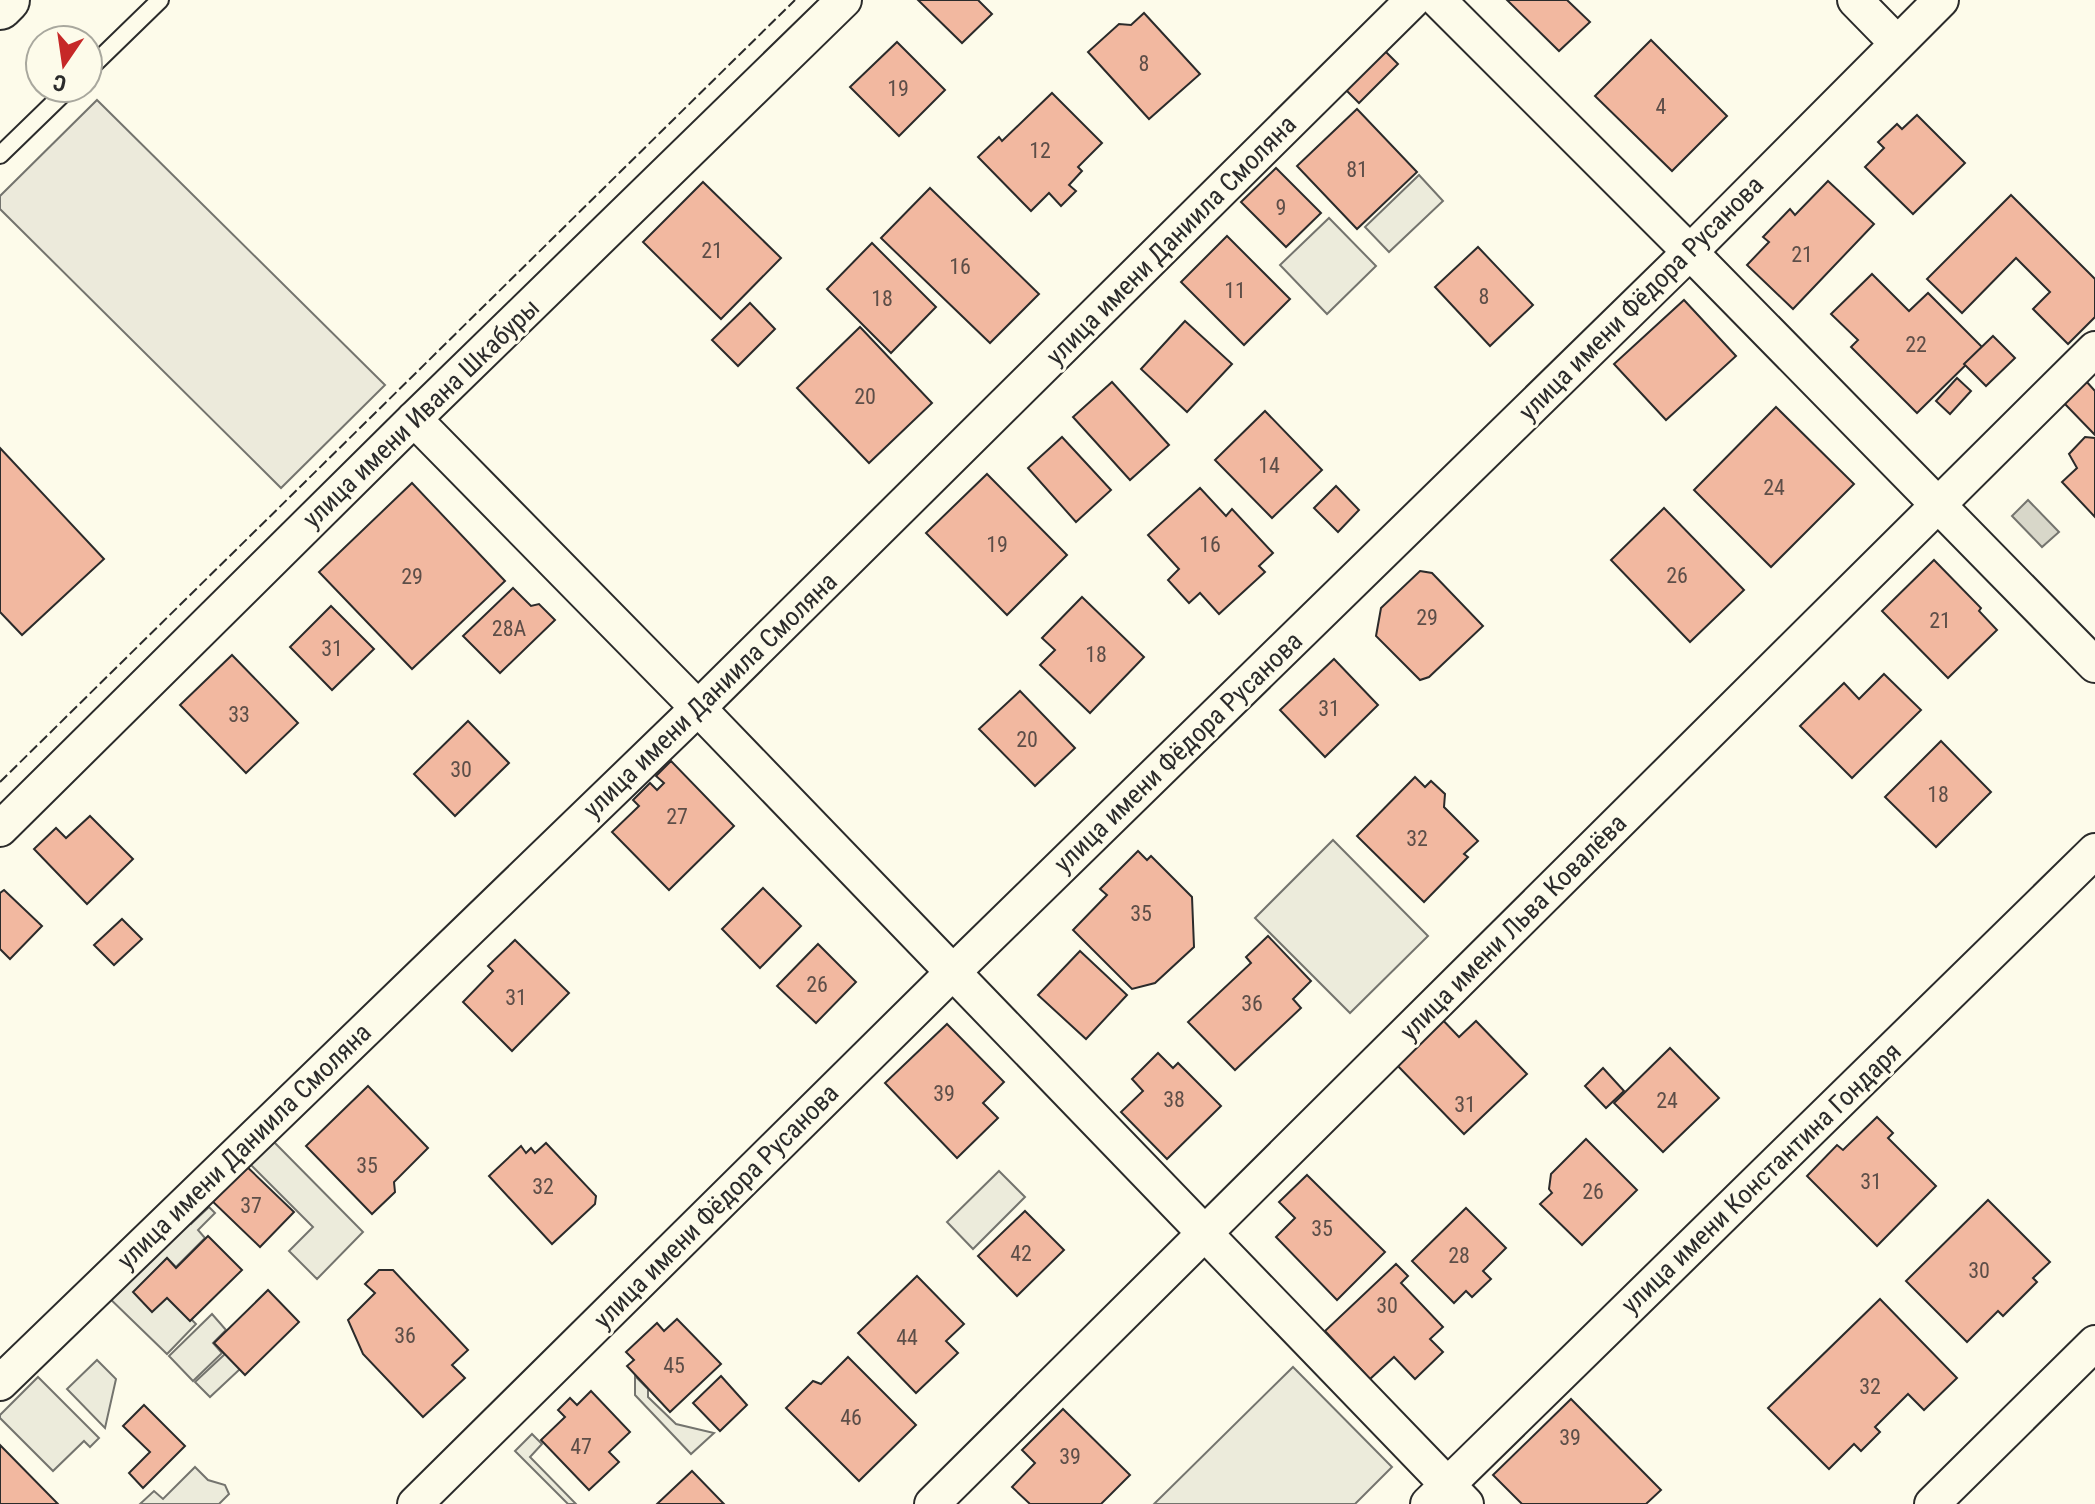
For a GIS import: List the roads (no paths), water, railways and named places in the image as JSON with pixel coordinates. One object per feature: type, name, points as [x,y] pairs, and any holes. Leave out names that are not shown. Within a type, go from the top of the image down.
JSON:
[{"type":"highway","points":[[0,7],[7,0]]},
{"type":"street","name":"улица имени Ивана Шкабуры","points":[[0,829],[844,0]]},
{"type":"street","name":"улица имени Даниила Смоляна","points":[[0,1383],[698,708],[1413,0]]},
{"type":"street","points":[[1438,0],[2095,665]]},
{"type":"street","points":[[1855,0],[1897,43]]},
{"type":"street","name":"улица имени Фёдора Русанова","points":[[415,1504],[953,972],[1690,252],[1941,0]]},
{"type":"street","name":"улица имени Льва Ковалёва","points":[[932,1504],[2095,349]]},
{"type":"street","points":[[414,419],[1205,1232],[1447,1497]]},
{"type":"street","name":"улица имени Константина Гондаря","points":[[1447,1497],[2095,851]]},
{"type":"street","points":[[1932,1504],[2095,1343]]},
{"type":"lane","points":[[104,54],[160,0]]},
{"type":"lane","points":[[0,155],[53,104]]}]
